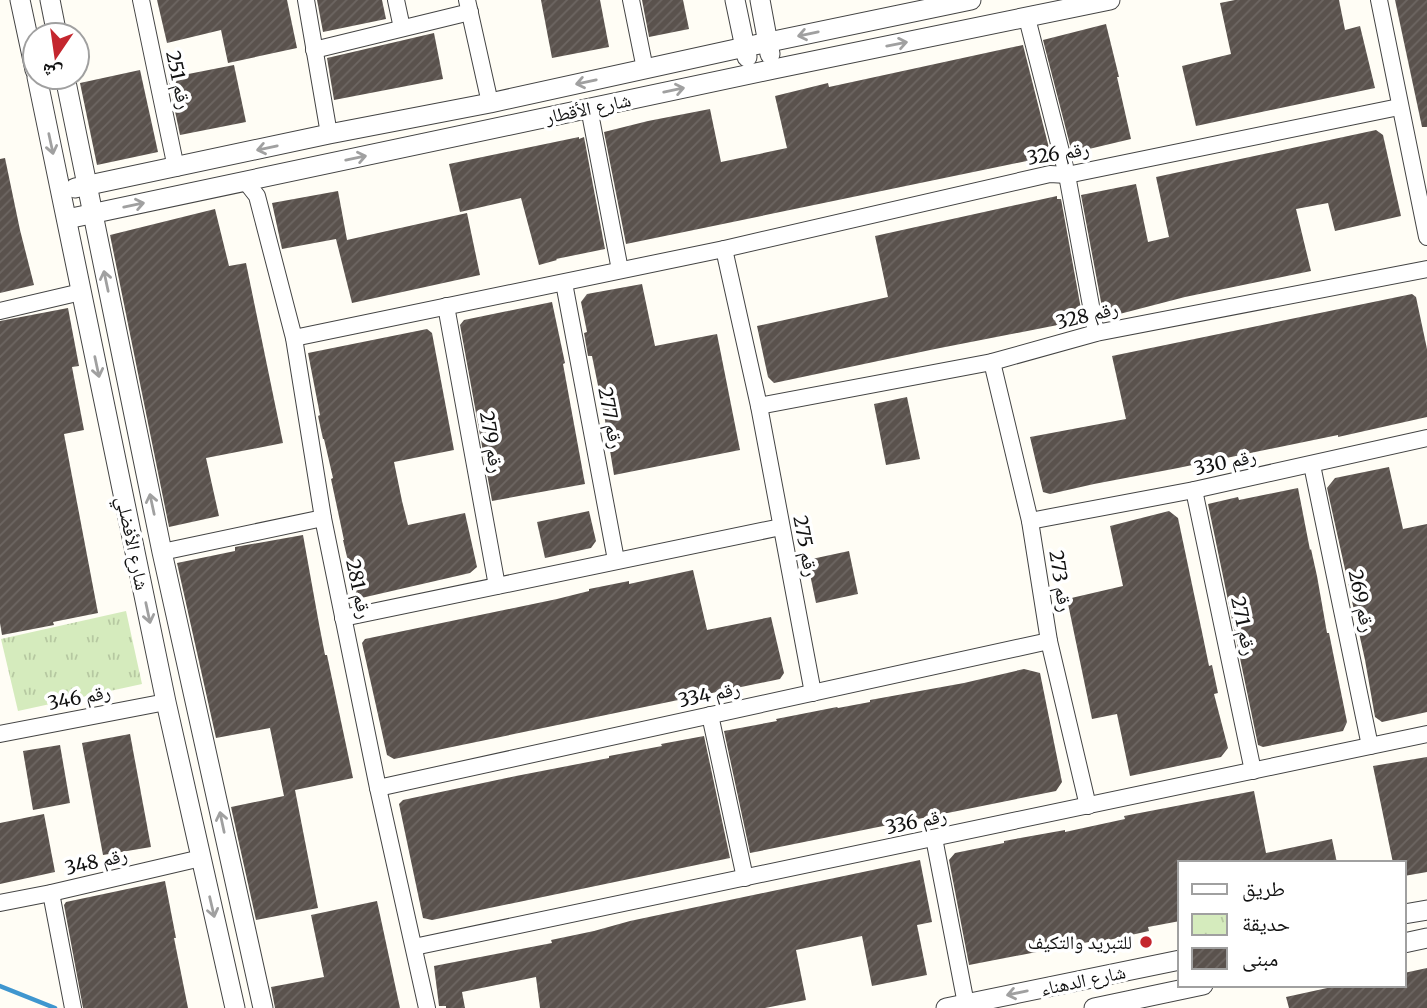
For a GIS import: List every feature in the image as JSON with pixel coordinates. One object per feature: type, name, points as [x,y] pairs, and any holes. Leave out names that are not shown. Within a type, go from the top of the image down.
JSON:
[{"type":"street","points":[[20,0],[24,21]]},
{"type":"street","points":[[50,0],[54,21]]},
{"type":"street","name":"رقم 251","points":[[141,0],[176,168]]},
{"type":"street","points":[[306,0],[329,134]]},
{"type":"street","points":[[396,0],[402,28]]},
{"type":"street","points":[[631,0],[645,69]]},
{"type":"street","points":[[735,0],[750,74]]},
{"type":"street","points":[[760,0],[774,68]]},
{"type":"street","name":"شارع الأقطار","points":[[61,191],[490,103],[768,43],[927,5],[971,0]]},
{"type":"street","name":"شارع الأقطار","points":[[67,219],[774,68],[1110,0]]},
{"type":"street","points":[[1379,0],[1427,237]]},
{"type":"street","points":[[314,50],[402,28],[469,6],[490,103]]},
{"type":"street","points":[[1027,18],[1067,175],[1096,333]]},
{"type":"street","name":"شارع الأفضلي","points":[[40,91],[166,702],[235,1008]]},
{"type":"street","name":"شارع الأفضلي","points":[[68,91],[162,552],[263,1008]]},
{"type":"street","name":"رقم 326","points":[[294,338],[724,249],[1050,174],[1067,175],[1399,107]]},
{"type":"street","points":[[589,108],[620,270]]},
{"type":"street","name":"رقم 281","points":[[246,182],[257,197],[294,338],[323,518],[378,788],[427,1008]]},
{"type":"street","name":"رقم 275","points":[[724,249],[758,406],[813,693]]},
{"type":"street","name":"رقم 328","points":[[758,406],[992,362],[1096,333],[1427,269]]},
{"type":"street","name":"رقم 277","points":[[564,283],[616,560]]},
{"type":"street","points":[[0,311],[81,292]]},
{"type":"street","name":"رقم 279","points":[[446,306],[497,586]]},
{"type":"street","name":"رقم 273","points":[[992,362],[1030,521],[1049,641],[1088,806]]},
{"type":"street","name":"رقم 330","points":[[1030,521],[1194,490],[1427,438]]},
{"type":"street","name":"رقم 269","points":[[1312,465],[1370,746]]},
{"type":"street","name":"رقم 271","points":[[1194,490],[1253,771]]},
{"type":"street","points":[[162,552],[323,518]]},
{"type":"street","points":[[343,618],[780,527]]},
{"type":"street","name":"رقم 334","points":[[378,788],[1049,641]]},
{"type":"street","name":"رقم 346","points":[[1,730],[166,702]]},
{"type":"street","points":[[710,715],[745,878]]},
{"type":"street","name":"رقم 336","points":[[414,947],[1427,734]]},
{"type":"street","points":[[934,838],[966,1004]]},
{"type":"street","name":"رقم 348","points":[[0,903],[201,858]]},
{"type":"street","points":[[51,893],[73,1008]]},
{"type":"street","points":[[1406,914],[1427,910]]},
{"type":"street","points":[[1406,943],[1427,939]]},
{"type":"street","name":"شارع الدهناء","points":[[946,1008],[1178,960]]},
{"type":"street","name":"شارع الدهناء","points":[[1094,1008],[1194,987]]},
{"type":"green space","points":[[126,611],[142,684],[18,711],[1,639]]},
{"type":"building","points":[[157,0],[287,0],[297,48],[228,63],[221,30],[167,43]]},
{"type":"building","points":[[317,0],[382,0],[386,19],[323,32]]},
{"type":"building","points":[[541,0],[600,0],[609,47],[552,58]]},
{"type":"building","points":[[642,0],[683,0],[689,29],[649,37]]},
{"type":"building","points":[[1235,0],[1339,0],[1345,30],[1360,26],[1375,88],[1196,126],[1182,66],[1231,54],[1220,3]]},
{"type":"building","points":[[1395,0],[1427,0],[1427,127],[1422,127]]},
{"type":"building","points":[[1106,24],[1131,139],[1072,153],[1043,40]]},
{"type":"building","points":[[434,33],[443,79],[334,100],[327,58]]},
{"type":"building","points":[[1023,45],[1051,156],[626,244],[604,132],[710,109],[721,162],[787,148],[775,96]]},
{"type":"building","points":[[234,65],[246,122],[180,135],[168,78]]},
{"type":"building","points":[[140,70],[158,152],[97,165],[82,91],[91,91],[91,81]]},
{"type":"building","points":[[1376,130],[1383,135],[1401,216],[1335,231],[1328,203],[1296,209],[1311,271],[1185,297],[1104,318],[1081,195],[1136,184],[1148,242],[1169,237],[1156,177]]},
{"type":"building","points":[[584,137],[605,249],[539,265],[521,198],[460,212],[449,164]]},
{"type":"building","points":[[5,158],[34,285],[0,293],[0,159]]},
{"type":"building","points":[[338,191],[347,240],[467,213],[480,275],[352,303],[336,239],[282,249],[272,203]]},
{"type":"building","points":[[1057,196],[1057,199],[1061,199],[1083,320],[774,383],[768,377],[757,326],[888,297],[875,236]]},
{"type":"building","points":[[215,209],[229,266],[246,263],[283,443],[206,458],[219,516],[169,527],[110,235]]},
{"type":"building","points":[[642,284],[655,346],[717,334],[740,450],[614,475],[592,356],[588,356],[581,302],[587,294]]},
{"type":"building","points":[[1412,294],[1416,297],[1427,349],[1427,417],[1050,494],[1043,492],[1030,437],[1126,419],[1112,356]]},
{"type":"building","points":[[552,302],[585,484],[492,501],[460,325],[464,320]]},
{"type":"building","points":[[68,308],[79,366],[72,367],[84,430],[64,434],[98,613],[2,635],[0,321]]},
{"type":"building","points":[[427,329],[432,333],[454,450],[394,462],[402,501],[408,525],[465,513],[477,567],[470,573],[357,599],[318,416],[320,415],[308,353]]},
{"type":"building","points":[[907,397],[920,459],[886,465],[874,404]]},
{"type":"building","points":[[1389,467],[1403,529],[1427,524],[1427,712],[1382,722],[1375,717],[1327,488],[1335,478]]},
{"type":"building","points":[[1298,488],[1347,722],[1343,731],[1263,747],[1258,745],[1208,504]]},
{"type":"building","points":[[589,511],[596,541],[591,548],[545,558],[537,522]]},
{"type":"building","points":[[1169,511],[1178,518],[1209,666],[1212,665],[1218,693],[1214,694],[1228,748],[1221,757],[1130,776],[1117,714],[1092,719],[1067,599],[1123,586],[1110,526]]},
{"type":"building","points":[[303,535],[325,655],[353,778],[295,790],[318,908],[256,920],[231,807],[284,796],[270,728],[216,738],[177,563],[235,551],[235,547]]},
{"type":"building","points":[[849,551],[858,594],[816,603],[807,560]]},
{"type":"building","points":[[693,570],[707,630],[771,617],[784,673],[780,679],[394,759],[387,755],[362,643],[365,639],[557,599],[589,589],[629,581],[629,584]]},
{"type":"building","points":[[1024,669],[1040,673],[1062,782],[1056,791],[750,853],[724,731]]},
{"type":"building","points":[[130,734],[151,847],[103,855],[82,743]]},
{"type":"building","points":[[704,736],[730,858],[432,920],[423,918],[399,804],[403,800]]},
{"type":"building","points":[[60,745],[70,803],[33,810],[23,751]]},
{"type":"building","points":[[1427,757],[1427,872],[1406,876],[1406,861],[1393,861],[1373,766]]},
{"type":"building","points":[[1254,791],[1266,853],[1332,839],[1337,861],[1178,861],[1178,921],[1148,927],[1149,931],[1095,943],[1094,941],[969,965],[949,860],[955,853],[1004,841],[1125,819],[1124,816]]},
{"type":"building","points":[[44,814],[55,872],[0,884],[0,823]]},
{"type":"building","points":[[920,860],[932,922],[917,925],[927,975],[872,986],[862,936],[796,950],[806,1000],[765,1008],[540,1008],[536,977],[462,992],[465,1008],[439,1006],[434,966],[552,943],[551,940],[630,921]]},
{"type":"building","points":[[165,881],[188,1008],[83,1008],[64,905],[66,902]]},
{"type":"building","points":[[377,901],[400,1008],[275,1008],[271,987],[324,977],[311,915]]},
{"type":"building","points":[[1427,968],[1427,1008],[1289,1008],[1286,997],[1332,987],[1406,987],[1406,973]]},
{"type":"waterway","points":[[0,986],[55,1008]]},
{"type":"place","name":"للتبرید والتکیف","points":[[1146,942]]}]
